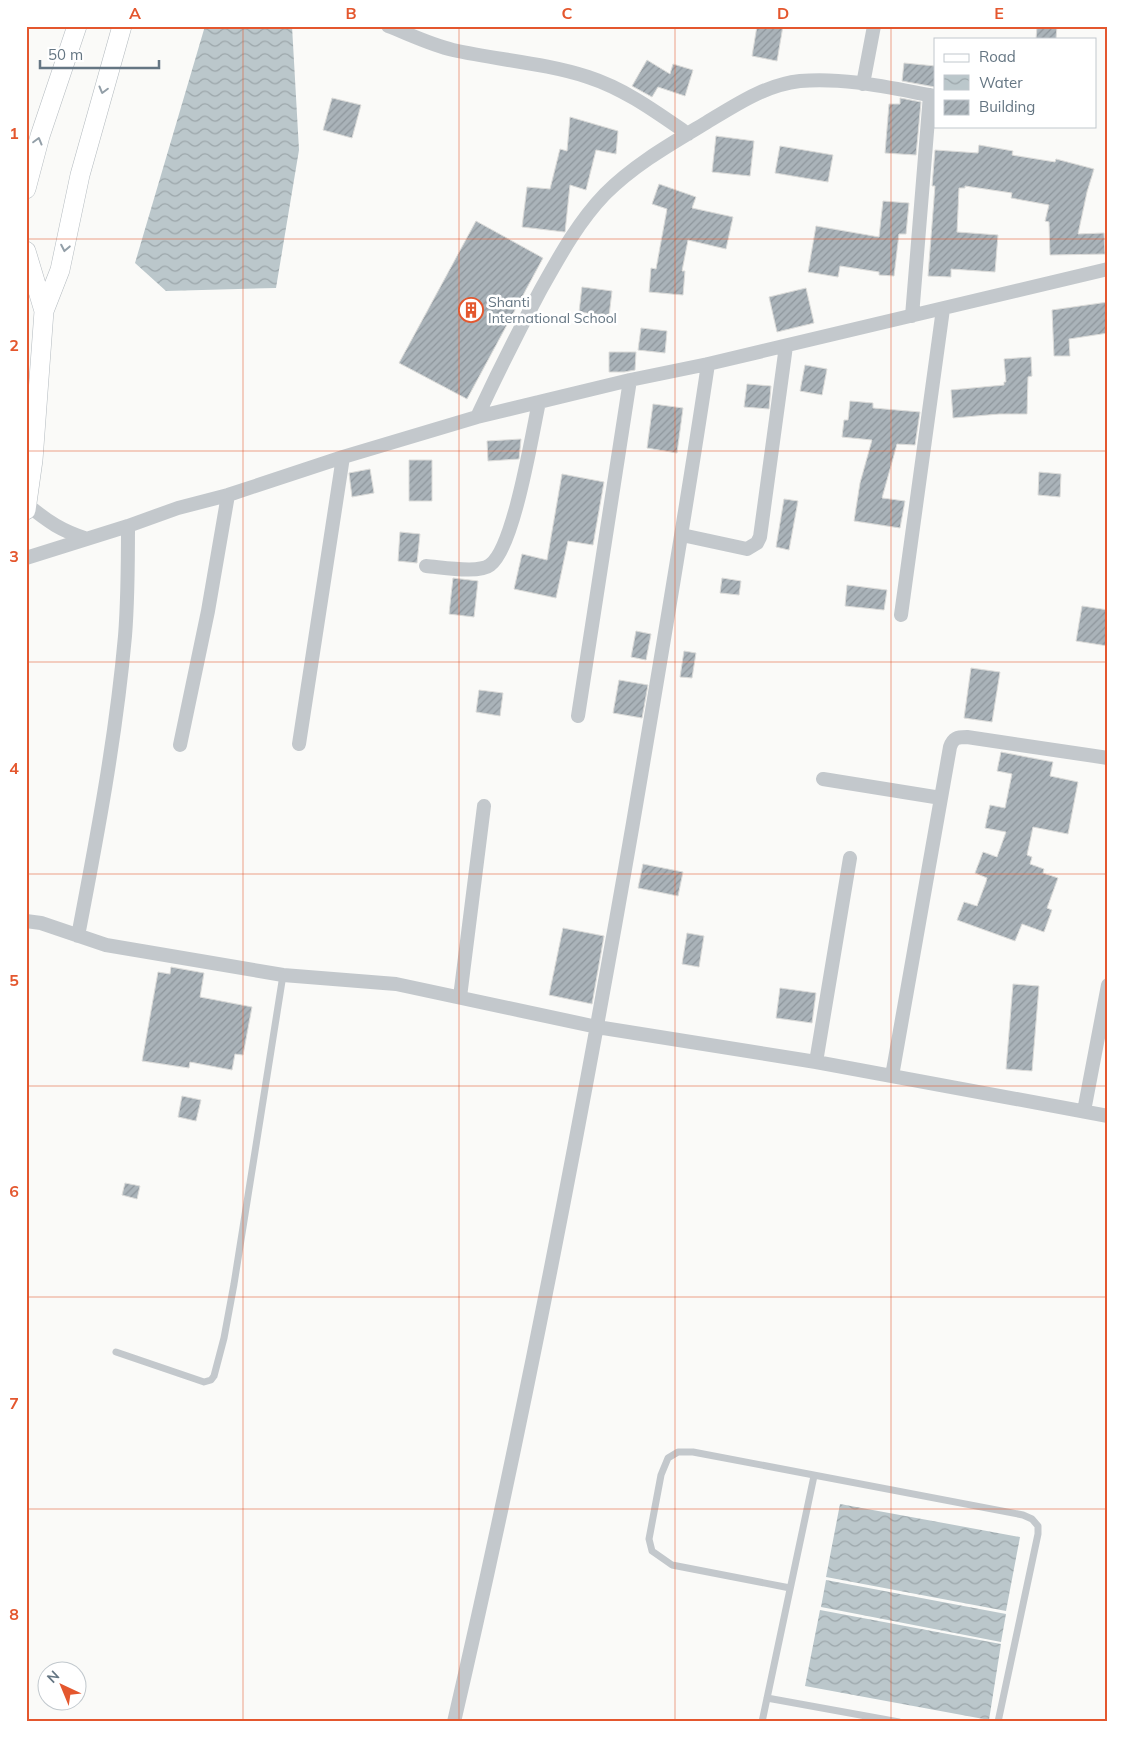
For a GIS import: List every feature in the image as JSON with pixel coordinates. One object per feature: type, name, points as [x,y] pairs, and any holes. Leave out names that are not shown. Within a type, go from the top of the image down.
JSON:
[{"type":"main road","points":[[26,189],[40,136],[77,26]]},
{"type":"main road","points":[[27,508],[33,460],[44,312],[60,270],[80,175],[122,26]]},
{"type":"main road","points":[[26,251],[44,312]]},
{"type":"street","points":[[388,26],[450,49],[564,70],[590,77],[634,98],[688,134]]},
{"type":"street","points":[[863,84],[874,26]]},
{"type":"street","points":[[477,417],[564,247],[605,194],[628,173],[656,153],[742,100],[770,88],[798,82],[825,80],[932,95],[912,316]]},
{"type":"street","points":[[26,558],[178,508],[228,495],[477,417],[1108,269]]},
{"type":"street","points":[[901,615],[943,309]]},
{"type":"street","points":[[682,535],[747,549],[757,543],[760,537],[786,346]]},
{"type":"street","points":[[454,1722],[513,1459],[598,1027],[682,535],[708,364]]},
{"type":"street","points":[[578,716],[630,380]]},
{"type":"street","points":[[426,566],[480,570],[490,566],[497,557],[506,540],[517,506],[539,402]]},
{"type":"street","points":[[299,744],[343,458]]},
{"type":"street","points":[[180,744],[208,611],[228,495]]},
{"type":"street","points":[[27,508],[51,524],[87,539]]},
{"type":"street","points":[[78,936],[96,846],[121,674],[128,597],[128,526]]},
{"type":"street","points":[[892,1076],[952,741],[958,737],[967,737],[1108,758]]},
{"type":"street","points":[[823,779],[941,798]]},
{"type":"street","points":[[460,996],[484,806]]},
{"type":"street","points":[[816,1062],[850,858]]},
{"type":"street","points":[[26,921],[41,923],[106,945],[283,976],[396,984],[460,996],[598,1027],[816,1062],[1108,1116]]},
{"type":"street","points":[[1084,1111],[1108,986]]},
{"type":"lane","points":[[116,1352],[204,1382],[211,1380],[216,1371],[234,1284],[283,976]]},
{"type":"lane","points":[[790,1588],[672,1565],[652,1551],[649,1539],[661,1475],[668,1458],[678,1452],[694,1452],[1023,1515],[1032,1519],[1038,1526],[998,1722]]},
{"type":"lane","points":[[762,1722],[814,1476]]},
{"type":"lane","points":[[767,1698],[899,1722]]},
{"type":"water","points":[[205,26],[292,26],[299,150],[276,288],[166,291],[135,263]]},
{"type":"water","points":[[840,1504],[1020,1537],[1006,1611],[826,1577]]},
{"type":"water","points":[[826,1580],[1006,1614],[1001,1642],[821,1607]]},
{"type":"water","points":[[820,1610],[1001,1644],[989,1720],[805,1686]]},
{"type":"building","points":[[757,26],[783,26],[777,61],[752,56]]},
{"type":"building","points":[[1037,26],[1057,26],[1056,38],[1036,38]]},
{"type":"building","points":[[647,60],[670,74],[673,64],[693,70],[685,96],[658,87],[652,97],[632,86]]},
{"type":"building","points":[[904,63],[934,66],[934,87],[902,81]]},
{"type":"building","points":[[332,98],[361,105],[352,138],[323,130]]},
{"type":"building","points":[[900,98],[921,102],[916,155],[885,153],[889,104],[900,104]]},
{"type":"building","points":[[570,117],[618,131],[616,154],[596,150],[586,190],[570,185],[565,232],[522,227],[527,187],[550,189],[560,149],[567,151]]},
{"type":"building","points":[[716,136],[754,141],[750,176],[712,172]]},
{"type":"building","points":[[979,145],[1013,151],[1012,155],[1055,162],[1056,159],[1094,169],[1078,234],[1104,233],[1105,254],[1050,255],[1049,222],[1045,221],[1049,205],[1011,198],[1012,193],[965,186],[965,188],[959,188],[957,232],[998,235],[995,272],[951,269],[951,277],[928,276],[935,186],[932,186],[935,150],[978,153]]},
{"type":"building","points":[[780,146],[833,155],[828,182],[775,173]]},
{"type":"building","points":[[659,184],[696,197],[692,208],[733,217],[726,249],[688,240],[682,271],[685,271],[683,295],[649,292],[651,268],[656,269],[667,209],[652,204]]},
{"type":"building","points":[[883,201],[909,203],[906,234],[899,234],[894,276],[879,275],[879,272],[840,266],[838,277],[808,272],[816,226],[879,237]]},
{"type":"building","name":"Shanti International School","points":[[476,221],[543,258],[467,399],[399,363]]},
{"type":"building","points":[[582,287],[612,291],[609,316],[579,312]]},
{"type":"building","points":[[806,288],[814,323],[777,332],[769,297]]},
{"type":"building","points":[[1108,302],[1108,333],[1069,339],[1070,356],[1054,356],[1052,310]]},
{"type":"building","points":[[641,328],[667,331],[665,353],[638,350]]},
{"type":"building","points":[[609,352],[636,352],[635,370],[609,372]]},
{"type":"building","points":[[1031,357],[1032,376],[1028,377],[1027,414],[999,414],[953,418],[951,390],[1004,385],[1004,382],[1006,382],[1004,359]]},
{"type":"building","points":[[805,365],[827,369],[822,395],[800,391]]},
{"type":"building","points":[[747,384],[771,386],[769,409],[744,407]]},
{"type":"building","points":[[850,401],[873,403],[873,408],[920,412],[915,445],[897,444],[882,498],[905,501],[900,528],[854,521],[860,483],[872,440],[842,437],[844,420],[848,420]]},
{"type":"building","points":[[653,404],[683,408],[677,453],[647,448]]},
{"type":"building","points":[[521,439],[519,459],[488,461],[487,441]]},
{"type":"building","points":[[409,460],[432,460],[432,501],[409,501]]},
{"type":"building","points":[[370,469],[374,493],[352,497],[349,473]]},
{"type":"building","points":[[1039,472],[1061,474],[1060,497],[1038,495]]},
{"type":"building","points":[[562,474],[604,482],[593,545],[568,541],[556,598],[514,589],[522,554],[547,560]]},
{"type":"building","points":[[784,499],[798,501],[789,550],[776,547]]},
{"type":"building","points":[[400,532],[420,534],[417,563],[398,561]]},
{"type":"building","points":[[453,578],[478,581],[474,617],[449,614]]},
{"type":"building","points":[[722,578],[741,581],[739,595],[720,593]]},
{"type":"building","points":[[847,585],[887,590],[884,610],[845,606]]},
{"type":"building","points":[[1082,606],[1108,610],[1108,646],[1076,641]]},
{"type":"building","points":[[636,631],[651,634],[646,660],[631,657]]},
{"type":"building","points":[[684,651],[696,653],[692,678],[680,677]]},
{"type":"building","points":[[971,668],[1000,672],[992,722],[964,718]]},
{"type":"building","points":[[619,680],[648,685],[642,718],[613,713]]},
{"type":"building","points":[[479,690],[503,693],[500,716],[476,712]]},
{"type":"building","points":[[1001,752],[1053,762],[1050,776],[1078,782],[1068,834],[1033,827],[1027,855],[1032,857],[1030,864],[1044,869],[1043,873],[1058,878],[1047,908],[1052,910],[1044,932],[1022,924],[1015,941],[957,920],[964,902],[977,906],[987,878],[975,873],[983,852],[997,857],[1006,832],[985,828],[990,805],[1005,808],[1012,774],[997,771]]},
{"type":"building","points":[[643,864],[683,872],[678,896],[638,888]]},
{"type":"building","points":[[563,928],[604,936],[592,1004],[549,995]]},
{"type":"building","points":[[687,933],[704,936],[699,967],[682,964]]},
{"type":"building","points":[[171,967],[204,973],[200,997],[252,1007],[243,1055],[235,1054],[232,1070],[190,1062],[189,1068],[142,1061],[158,972],[170,974]]},
{"type":"building","points":[[1013,984],[1039,986],[1032,1071],[1006,1069]]},
{"type":"building","points":[[780,988],[816,993],[812,1023],[776,1018]]},
{"type":"building","points":[[182,1096],[201,1100],[196,1121],[178,1117]]},
{"type":"building","points":[[125,1183],[140,1186],[137,1199],[122,1195]]},
{"type":"place","name":"Shanti International School","points":[[471,310]]}]
